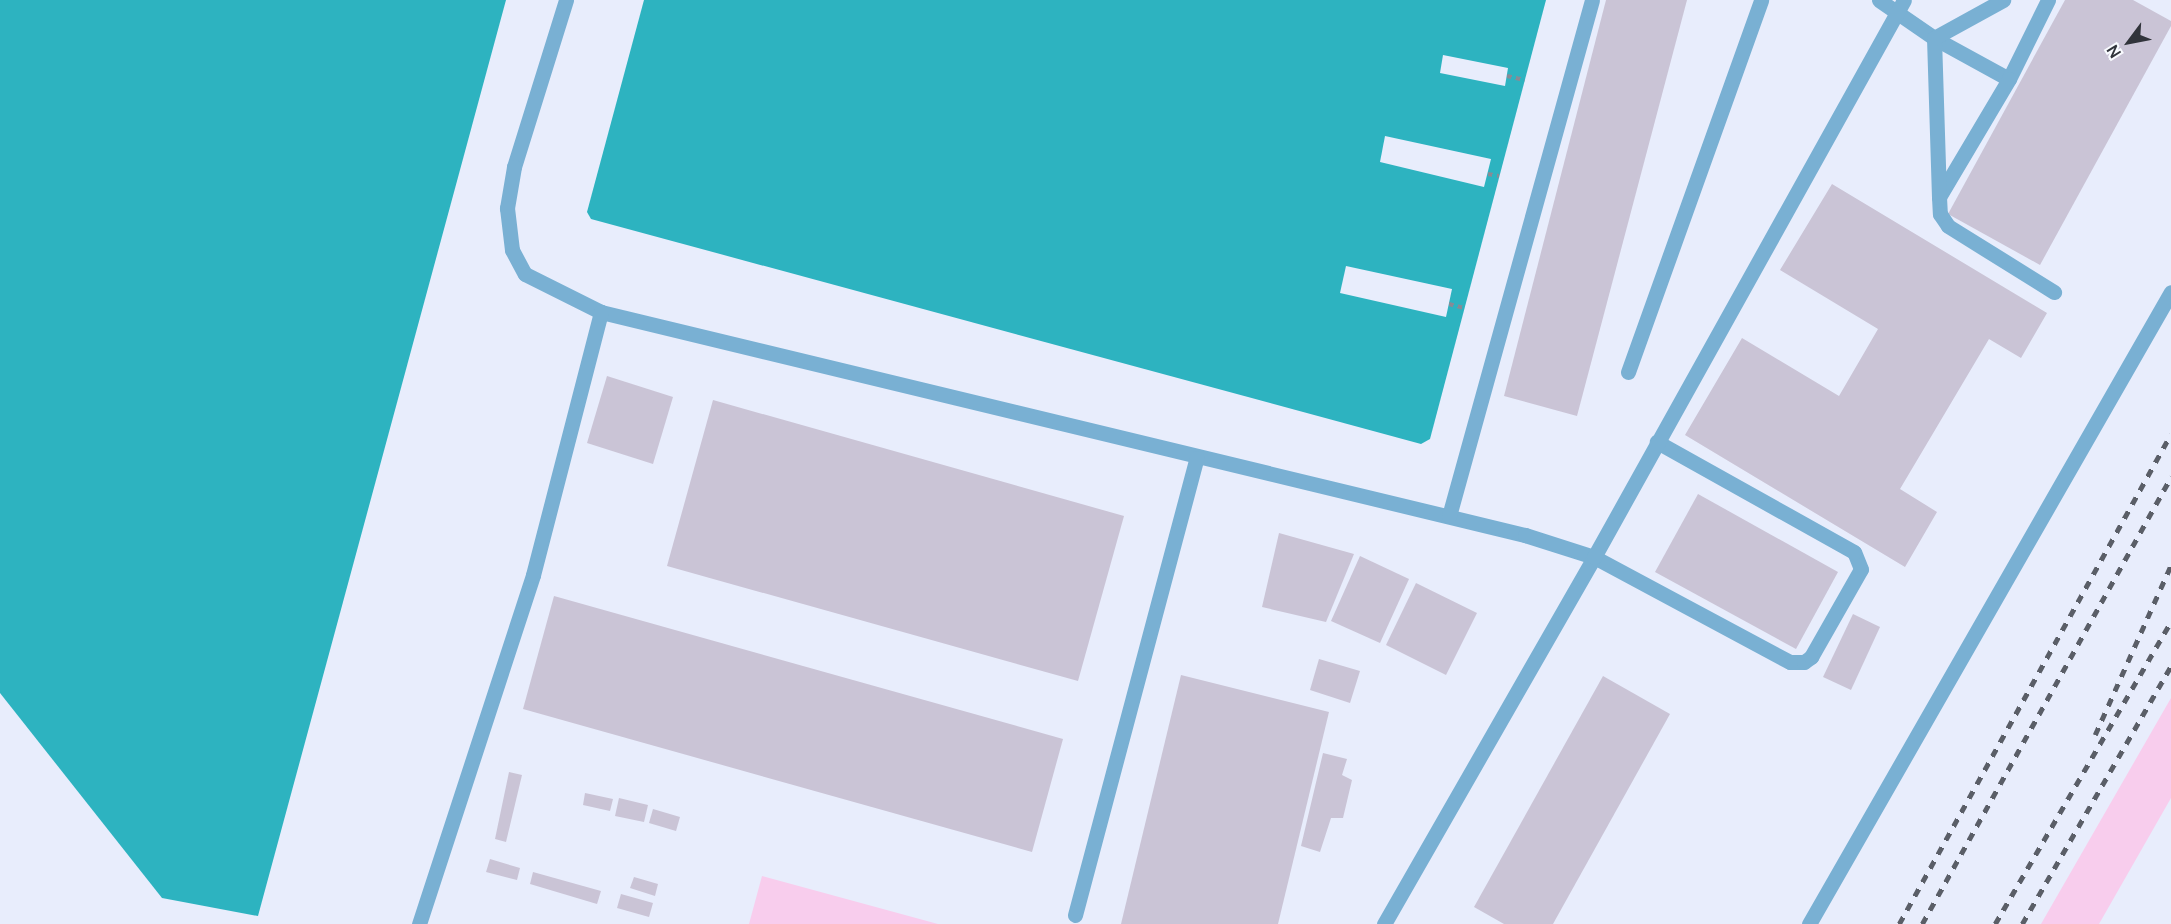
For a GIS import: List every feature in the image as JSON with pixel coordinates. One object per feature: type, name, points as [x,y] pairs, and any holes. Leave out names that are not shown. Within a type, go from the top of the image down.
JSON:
[{"type":"street","points":[[566,0],[514,167],[507,208],[512,250],[525,274],[601,312],[1197,458],[1449,516],[1594,557],[1790,662],[1804,662],[1811,657],[1861,569],[1854,552],[1657,442]]},
{"type":"street","points":[[1449,516],[1592,0]]},
{"type":"street","points":[[1628,372],[1761,0]]},
{"type":"street","points":[[1879,0],[1901,5],[1934,38],[2009,79]]},
{"type":"street","points":[[1934,38],[2002,0]]},
{"type":"street","points":[[1939,197],[2009,79],[2048,0]]},
{"type":"street","points":[[1384,924],[1594,557],[1901,5]]},
{"type":"street","points":[[1934,38],[1940,214],[1948,226],[2054,292]]},
{"type":"street","points":[[1809,924],[2171,292]]},
{"type":"street","points":[[418,924],[533,575],[601,312]]},
{"type":"street","points":[[1075,915],[1197,458]]},
{"type":"path","points":[[1507,76],[1525,80]]},
{"type":"path","points":[[1488,174],[1499,176]]},
{"type":"path","points":[[1449,304],[1464,308]]},
{"type":"shaded area","points":[[2171,698],[2171,798],[2099,924],[2041,924]]},
{"type":"shaded area","points":[[762,876],[938,924],[749,924]]},
{"type":"water","points":[[0,0],[506,0],[258,916],[162,898],[0,693]]},
{"type":"water","points":[[644,0],[1546,0],[1430,439],[1421,444],[591,219],[587,212]]},
{"type":"pier","points":[[1443,55],[1508,68],[1505,86],[1440,73]]},
{"type":"pier","points":[[1385,136],[1491,159],[1484,187],[1380,162]]},
{"type":"pier","points":[[1346,266],[1452,289],[1446,317],[1340,293]]},
{"type":"building","points":[[1606,0],[1687,0],[1577,416],[1504,396]]},
{"type":"building","points":[[2065,0],[2133,0],[2171,21],[2171,26],[2040,265],[1948,214]]},
{"type":"building","points":[[1832,184],[2047,313],[2021,358],[1989,339],[1900,489],[1937,512],[1905,567],[1685,435],[1742,338],[1839,396],[1878,329],[1780,270]]},
{"type":"building","points":[[607,376],[673,397],[653,464],[587,443]]},
{"type":"building","points":[[713,400],[1124,516],[1078,681],[667,566]]},
{"type":"building","points":[[1698,494],[1838,572],[1796,649],[1655,572]]},
{"type":"building","points":[[1279,533],[1354,554],[1326,622],[1262,607]]},
{"type":"building","points":[[1360,556],[1409,579],[1380,643],[1331,621]]},
{"type":"building","points":[[1416,583],[1477,613],[1446,675],[1386,645]]},
{"type":"building","points":[[554,596],[1063,739],[1032,852],[523,709]]},
{"type":"building","points":[[1853,614],[1880,627],[1851,690],[1823,677]]},
{"type":"building","points":[[1319,659],[1360,671],[1350,703],[1310,690]]},
{"type":"building","points":[[1181,675],[1329,712],[1278,924],[1121,924]]},
{"type":"building","points":[[1603,676],[1670,714],[1553,924],[1504,924],[1474,907]]},
{"type":"building","points":[[1323,753],[1347,759],[1342,775],[1352,780],[1343,818],[1331,818],[1320,852],[1301,846]]},
{"type":"building","points":[[509,772],[522,775],[506,842],[495,839]]},
{"type":"building","points":[[585,793],[613,799],[610,811],[583,805]]},
{"type":"building","points":[[619,798],[648,805],[644,822],[615,816]]},
{"type":"building","points":[[653,809],[680,817],[676,831],[649,823]]},
{"type":"building","points":[[490,859],[520,868],[517,880],[486,872]]},
{"type":"building","points":[[533,872],[601,891],[597,904],[530,884]]},
{"type":"building","points":[[634,877],[658,884],[655,896],[630,888]]},
{"type":"building","points":[[621,894],[653,903],[649,917],[617,908]]},
{"type":"railway","points":[[1899,924],[2171,434]]},
{"type":"railway","points":[[1922,924],[2171,477]]},
{"type":"railway","points":[[2095,735],[2171,565]]},
{"type":"railway","points":[[1995,924],[2171,621]]},
{"type":"railway","points":[[2022,924],[2171,666]]}]
